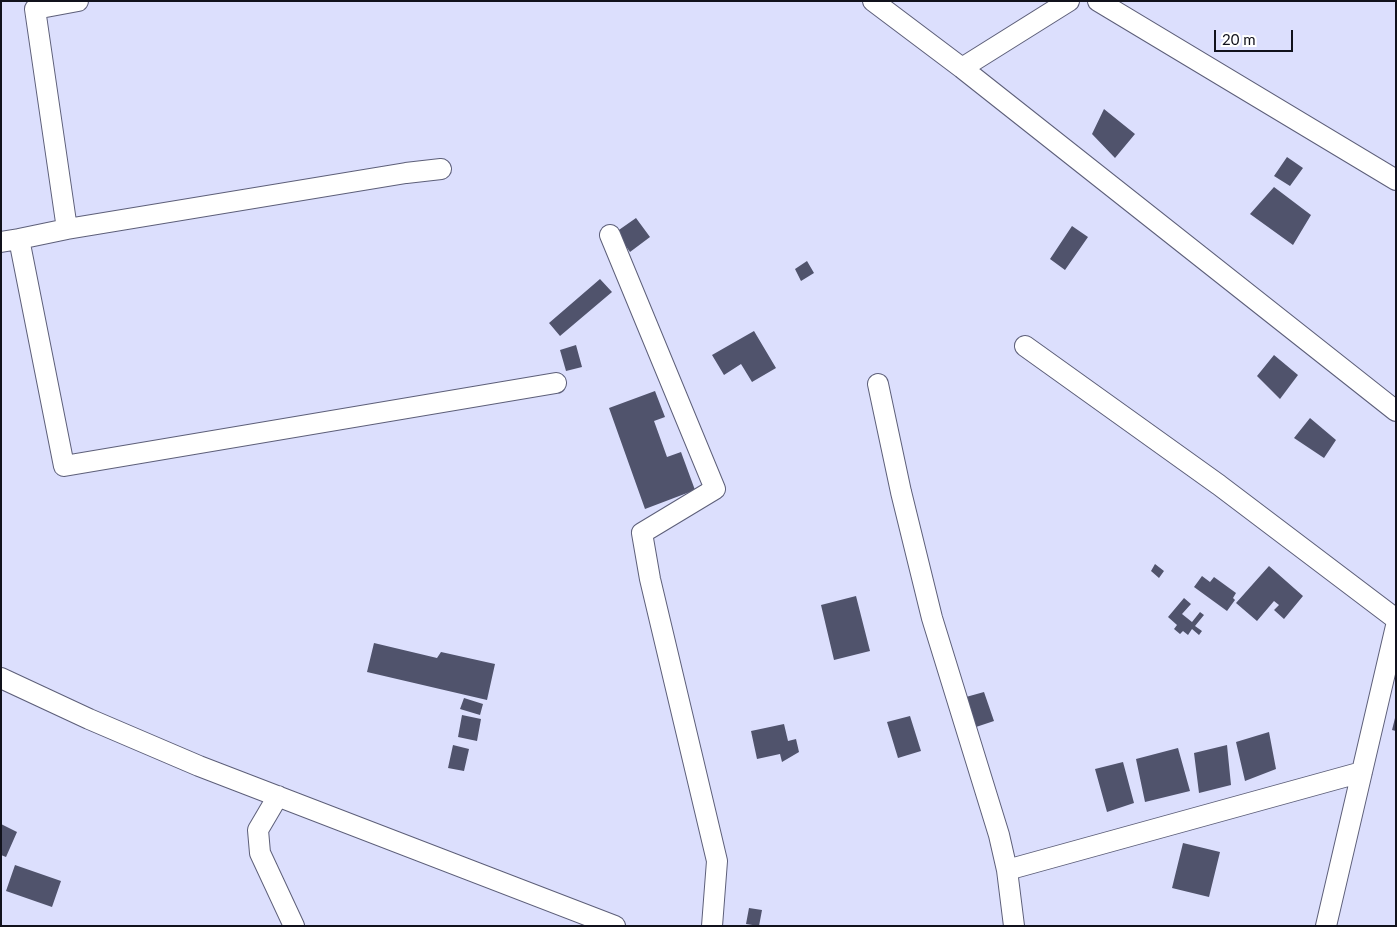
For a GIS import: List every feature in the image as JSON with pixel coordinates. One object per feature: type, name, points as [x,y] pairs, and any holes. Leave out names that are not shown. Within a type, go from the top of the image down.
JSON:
[{"type":"street","points":[[67,228],[34,5],[78,1]]},
{"type":"street","points":[[873,1],[962,68],[1396,410]]},
{"type":"street","points":[[962,68],[1069,1]]},
{"type":"street","points":[[1098,1],[1396,180]]},
{"type":"street","points":[[441,169],[406,173],[67,228],[10,241],[64,466],[556,382]]},
{"type":"street","points":[[610,235],[715,490],[642,534],[650,579],[717,860],[712,926]]},
{"type":"street","points":[[1025,346],[1219,484],[1396,618]]},
{"type":"street","points":[[878,384],[932,618],[999,834],[1007,870],[1014,926]]},
{"type":"street","points":[[1326,926],[1396,626]]},
{"type":"street","points":[[1,678],[190,762],[615,926]]},
{"type":"street","points":[[1007,870],[1362,772]]},
{"type":"street","points":[[278,796],[258,830],[260,853],[294,926]]},
{"type":"building","points":[[1104,109],[1135,134],[1115,158],[1092,134]]},
{"type":"building","points":[[1287,157],[1303,168],[1290,186],[1274,176]]},
{"type":"building","points":[[1274,187],[1311,215],[1293,245],[1250,214]]},
{"type":"building","points":[[636,218],[650,237],[630,252],[616,232]]},
{"type":"building","points":[[1072,226],[1088,237],[1065,270],[1050,259]]},
{"type":"building","points":[[807,261],[814,273],[801,281],[795,269]]},
{"type":"building","points":[[600,279],[612,292],[560,336],[549,323]]},
{"type":"building","points":[[754,331],[776,368],[752,382],[741,364],[724,375],[712,355]]},
{"type":"building","points":[[576,345],[582,367],[566,371],[560,350]]},
{"type":"building","points":[[1274,355],[1298,375],[1280,399],[1257,376]]},
{"type":"building","points":[[655,391],[665,417],[654,421],[667,457],[681,452],[695,490],[645,509],[609,408]]},
{"type":"building","points":[[1310,418],[1336,440],[1324,458],[1294,438]]},
{"type":"building","points":[[1155,564],[1164,571],[1159,578],[1151,571]]},
{"type":"building","points":[[1269,566],[1303,596],[1284,619],[1274,610],[1279,605],[1274,601],[1257,621],[1236,603]]},
{"type":"building","points":[[1202,576],[1210,582],[1214,577],[1236,593],[1233,598],[1235,600],[1227,611],[1194,587]]},
{"type":"building","points":[[856,596],[870,651],[834,660],[821,605]]},
{"type":"building","points":[[1184,598],[1191,604],[1182,614],[1192,622],[1200,612],[1204,615],[1195,626],[1202,631],[1199,635],[1192,629],[1188,635],[1183,631],[1180,634],[1174,629],[1177,625],[1168,617]]},
{"type":"building","points":[[374,643],[437,658],[441,652],[495,664],[487,700],[367,672]]},
{"type":"building","points":[[984,692],[994,721],[976,727],[966,697]]},
{"type":"building","points":[[464,698],[483,704],[480,715],[460,709]]},
{"type":"building","points":[[462,715],[481,719],[477,741],[458,737]]},
{"type":"building","points":[[910,716],[921,751],[898,758],[887,722]]},
{"type":"building","points":[[1396,718],[1396,731],[1392,730]]},
{"type":"building","points":[[784,724],[788,741],[796,739],[799,752],[782,762],[780,754],[757,759],[751,731]]},
{"type":"building","points":[[1269,732],[1276,769],[1245,781],[1236,742]]},
{"type":"building","points":[[453,745],[469,749],[464,771],[448,768]]},
{"type":"building","points":[[1227,745],[1231,785],[1199,793],[1194,753]]},
{"type":"building","points":[[1178,748],[1190,791],[1145,802],[1136,759]]},
{"type":"building","points":[[1123,762],[1134,803],[1107,812],[1095,769]]},
{"type":"building","points":[[1,824],[17,832],[6,857],[1,855]]},
{"type":"building","points":[[1183,843],[1220,852],[1209,897],[1172,888]]},
{"type":"building","points":[[15,865],[61,881],[52,907],[6,891]]},
{"type":"building","points":[[749,908],[762,910],[759,926],[746,924]]}]
